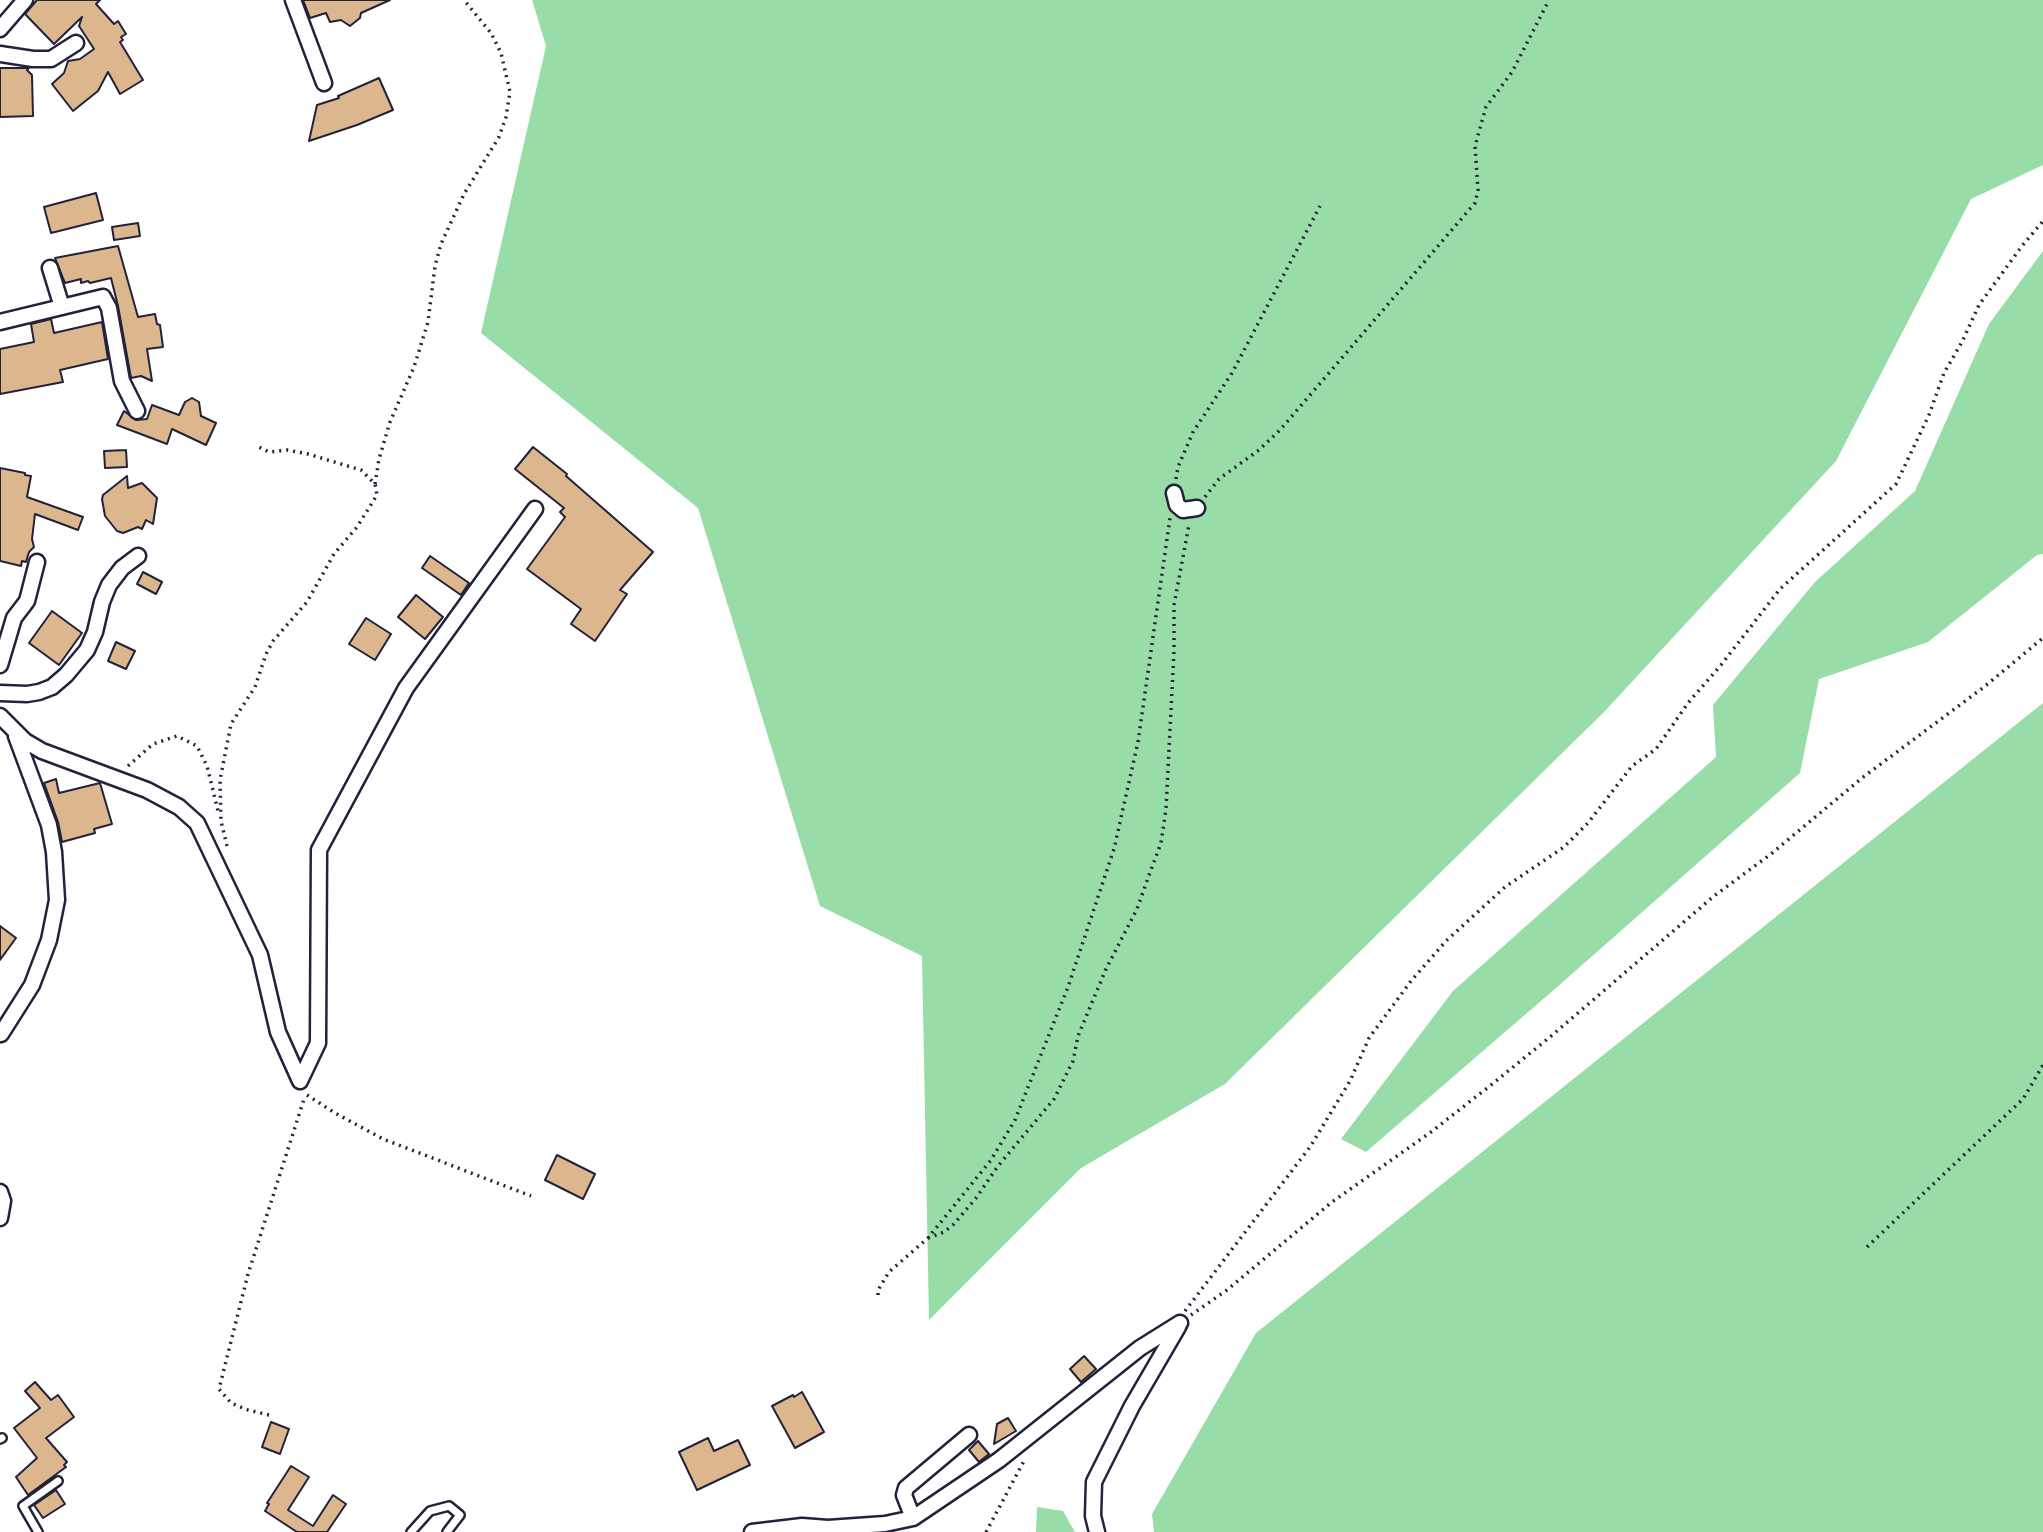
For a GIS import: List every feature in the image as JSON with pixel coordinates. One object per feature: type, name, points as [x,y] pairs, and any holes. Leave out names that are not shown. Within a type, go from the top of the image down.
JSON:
[{"type":"street","points":[[0,29],[25,0]]},
{"type":"street","points":[[293,0],[324,83]]},
{"type":"street","points":[[0,54],[51,59],[76,43]]},
{"type":"street","points":[[50,268],[62,307]]},
{"type":"street","points":[[0,322],[103,297],[109,308],[122,380],[137,411]]},
{"type":"street","points":[[1174,493],[1177,505],[1183,510],[1197,508]]},
{"type":"street","points":[[0,716],[42,751],[116,777],[179,807],[198,823],[260,955],[278,1032],[300,1081],[318,1043],[318,850],[406,688],[535,509]]},
{"type":"street","points":[[0,692],[39,692],[52,687],[66,675],[88,650],[109,585],[122,568],[138,556]]},
{"type":"street","points":[[0,665],[14,618],[27,601],[37,562]]},
{"type":"street","points":[[1,1034],[32,985],[49,940],[57,900],[54,852],[49,825],[15,731]]},
{"type":"street","points":[[0,1192],[4,1201],[0,1218]]},
{"type":"street","points":[[752,1532],[802,1526],[828,1528],[885,1524],[914,1518],[999,1460],[1140,1348],[1180,1323]]},
{"type":"street","points":[[1097,1532],[1093,1516],[1094,1482],[1132,1406],[1180,1323]]},
{"type":"street","points":[[914,1518],[904,1495],[906,1488],[968,1435]]},
{"type":"lane","points":[[38,1532],[23,1506],[58,1480]]},
{"type":"lane","points":[[411,1532],[430,1511],[449,1506],[460,1515],[447,1532]]},
{"type":"path","points":[[221,821],[220,779],[231,724],[256,687],[273,641],[307,602],[334,554],[367,513],[377,495],[375,484],[379,459],[390,422],[414,367],[428,321],[435,266],[441,244],[464,194],[499,137],[506,117],[510,92],[501,53],[491,33],[464,0]]},
{"type":"path","points":[[928,1238],[944,1232],[954,1224],[1054,1099],[1073,1061],[1078,1036],[1106,969],[1136,909],[1161,843],[1166,809],[1174,605],[1191,518],[1219,479],[1259,450],[1280,430],[1475,203],[1478,190],[1475,146],[1486,107],[1512,72],[1549,0]]},
{"type":"path","points":[[878,1295],[878,1290],[889,1272],[928,1238],[991,1160],[1015,1119],[1068,987],[1114,849],[1138,742],[1158,587],[1178,467],[1194,432],[1238,362],[1320,206]]},
{"type":"path","points":[[1180,1323],[1186,1307],[1310,1147],[1350,1081],[1369,1038],[1411,981],[1446,941],[1505,887],[1564,847],[1588,823],[1632,766],[1656,750],[1688,703],[1780,589],[1896,484],[1929,415],[1944,373],[1979,305],[2043,221]]},
{"type":"path","points":[[259,447],[269,452],[287,450],[333,461],[361,470],[375,484]]},
{"type":"path","points":[[1180,1323],[1227,1290],[1332,1202],[1431,1132],[1491,1085],[1714,896],[1771,854],[1862,778],[2043,638]]},
{"type":"path","points":[[116,777],[153,744],[177,736],[197,746],[206,766],[228,853]]},
{"type":"path","points":[[1867,1247],[2023,1099],[2043,1065]]},
{"type":"path","points":[[270,1415],[231,1403],[219,1389],[248,1274],[305,1094],[383,1139],[531,1196]]},
{"type":"path","points":[[986,1532],[1025,1460]]},
{"type":"green space","points":[[532,0],[2043,0],[2043,165],[1971,199],[1836,461],[1605,711],[1225,1084],[1081,1168],[929,1320],[922,956],[820,906],[698,508],[481,333],[546,46]]},
{"type":"green space","points":[[2043,251],[2043,554],[2037,555],[1928,642],[1819,679],[1800,773],[1366,1152],[1341,1139],[1453,991],[1716,757],[1713,705],[1815,582],[1915,491],[1989,324]]},
{"type":"green space","points":[[2043,703],[2043,1532],[1154,1532],[1152,1514],[1256,1333]]},
{"type":"green space","points":[[1037,1507],[1063,1511],[1075,1532],[1036,1532]]},
{"type":"building","points":[[37,0],[100,0],[96,4],[114,24],[118,21],[126,34],[121,37],[123,40],[120,42],[143,80],[120,94],[108,72],[98,91],[73,111],[52,84],[64,73],[68,61],[80,59],[94,49],[79,26],[82,17],[54,44],[25,14]]},
{"type":"building","points":[[303,0],[390,0],[361,13],[360,18],[350,26],[341,20],[330,22],[326,13],[310,18]]},
{"type":"building","points":[[0,68],[29,68],[27,70],[32,75],[33,116],[0,117]]},
{"type":"building","points":[[379,78],[393,110],[309,141],[317,105],[339,98],[338,96]]},
{"type":"building","points":[[96,193],[103,220],[51,233],[44,207]]},
{"type":"building","points":[[138,223],[140,236],[114,240],[112,227]]},
{"type":"building","points":[[118,246],[138,317],[155,314],[157,324],[160,325],[163,347],[147,349],[152,381],[141,376],[131,378],[111,278],[90,283],[81,283],[81,279],[65,283],[55,258]]},
{"type":"building","points":[[51,319],[54,333],[102,322],[108,359],[60,370],[63,382],[0,394],[0,349],[34,342],[31,324]]},
{"type":"building","points":[[192,398],[199,402],[201,416],[216,423],[206,445],[172,429],[167,444],[117,425],[124,411],[136,420],[147,419],[152,405],[179,415],[185,402]]},
{"type":"building","points":[[533,447],[653,552],[620,590],[627,594],[595,641],[571,624],[581,609],[527,569],[565,517],[560,512],[564,508],[515,469]]},
{"type":"building","points":[[126,450],[127,467],[105,468],[104,451]]},
{"type":"building","points":[[0,468],[31,476],[27,497],[83,517],[78,530],[35,514],[32,539],[34,547],[21,566],[0,561]]},
{"type":"building","points":[[127,476],[128,488],[142,483],[157,498],[153,524],[146,520],[142,529],[138,527],[123,533],[117,531],[105,516],[102,499],[103,495]]},
{"type":"building","points":[[430,556],[469,583],[461,595],[422,568]]},
{"type":"building","points":[[143,572],[162,582],[156,594],[137,584]]},
{"type":"building","points":[[416,595],[443,617],[425,639],[398,617]]},
{"type":"building","points":[[52,611],[82,633],[59,665],[29,643]]},
{"type":"building","points":[[366,618],[391,634],[375,660],[349,644]]},
{"type":"building","points":[[116,642],[135,651],[126,669],[108,661]]},
{"type":"building","points":[[56,779],[59,793],[100,783],[112,824],[94,829],[95,833],[62,842],[44,783]]},
{"type":"building","points":[[0,926],[16,938],[0,960]]},
{"type":"building","points":[[557,1155],[595,1174],[583,1199],[545,1180]]},
{"type":"building","points":[[1084,1356],[1096,1369],[1081,1382],[1070,1369]]},
{"type":"building","points":[[35,1382],[51,1400],[58,1395],[74,1417],[46,1438],[67,1462],[64,1465],[66,1467],[28,1495],[16,1477],[37,1458],[14,1428],[40,1408],[25,1391]]},
{"type":"building","points":[[802,1392],[824,1432],[795,1448],[772,1406]]},
{"type":"building","points":[[1008,1418],[1016,1431],[994,1444],[997,1424]]},
{"type":"building","points":[[271,1422],[289,1429],[280,1454],[262,1447]]},
{"type":"building","points":[[708,1438],[714,1451],[738,1440],[750,1465],[697,1490],[679,1452]]},
{"type":"building","points":[[978,1441],[989,1454],[979,1462],[969,1450]]},
{"type":"building","points":[[291,1466],[309,1477],[288,1510],[313,1526],[333,1495],[346,1504],[327,1532],[297,1532],[265,1511],[269,1504],[267,1503]]},
{"type":"building","points":[[56,1490],[65,1504],[43,1518],[34,1505]]}]
